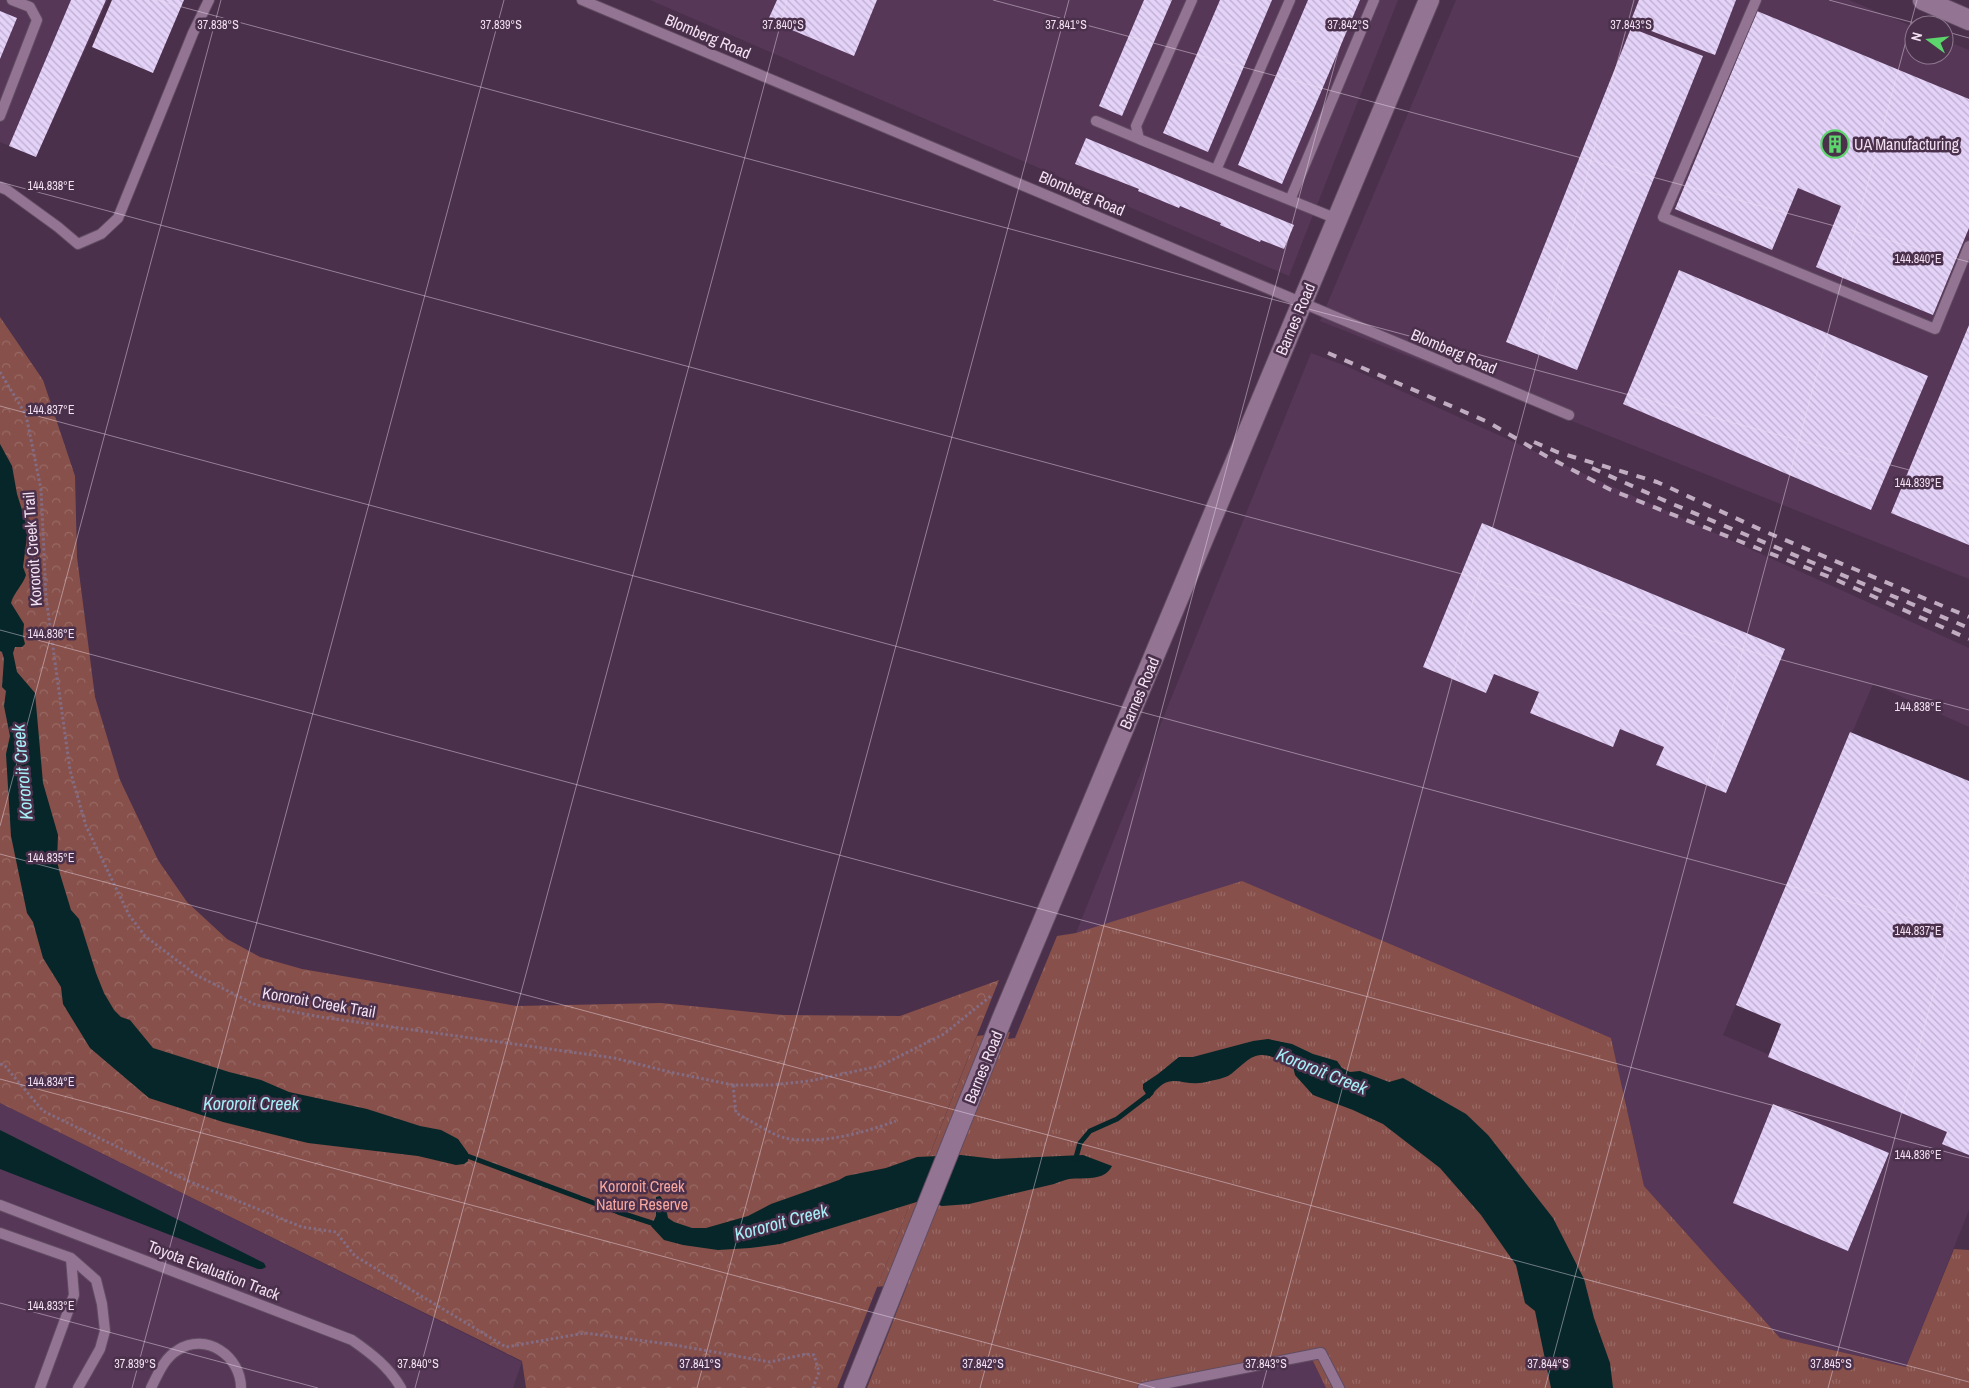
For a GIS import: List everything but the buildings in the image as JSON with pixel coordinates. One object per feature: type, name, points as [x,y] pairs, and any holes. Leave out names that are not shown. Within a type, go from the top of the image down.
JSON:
[{"type":"street","name":"Barnes Road","points":[[854,1388],[999,1028],[1428,0]]},
{"type":"street","points":[[1922,0],[1969,20]]},
{"type":"lane","points":[[0,116],[37,20],[30,7],[12,0]]},
{"type":"lane","points":[[0,187],[7,190],[58,227],[78,244],[101,234],[118,218],[208,0]]},
{"type":"lane","name":"Blomberg Road","points":[[582,0],[1569,415]]},
{"type":"lane","points":[[1138,139],[1136,126],[1192,0]]},
{"type":"lane","points":[[1216,170],[1290,0]]},
{"type":"lane","points":[[1290,200],[1374,0]]},
{"type":"lane","points":[[1756,0],[1663,217],[1934,330],[1969,246]]},
{"type":"lane","points":[[1096,121],[1337,219]]},
{"type":"lane","name":"Toyota Evaluation Track","points":[[0,1205],[352,1340],[378,1359],[389,1370],[401,1388]]},
{"type":"lane","points":[[0,1233],[71,1258],[96,1280],[102,1304],[105,1331],[100,1349],[78,1388]]},
{"type":"lane","points":[[40,1388],[74,1295],[71,1258]]},
{"type":"lane","points":[[151,1388],[168,1358],[183,1347],[192,1345],[212,1346],[229,1355],[238,1370],[241,1388]]},
{"type":"lane","points":[[1143,1388],[1321,1352],[1339,1388]]},
{"type":"path","name":"Kororoit Creek Trail","points":[[0,372],[26,415],[41,489],[46,597],[70,770],[86,826],[129,915],[145,936],[196,975],[256,1005],[321,1017],[614,1058],[734,1085],[772,1086],[880,1066],[944,1034],[993,994],[998,997]]},
{"type":"path","points":[[0,1064],[5,1066],[43,1111],[186,1180],[302,1227],[336,1232],[355,1256],[506,1347],[585,1333],[675,1345],[770,1362],[806,1354],[814,1355],[818,1372],[812,1388]]},
{"type":"path","points":[[734,1085],[736,1113],[784,1138],[824,1140],[873,1130],[896,1121]]},
{"type":"shaded area","points":[[0,0],[108,0],[36,157],[0,142]]},
{"type":"shaded area","points":[[650,0],[1398,0],[1289,276]]},
{"type":"shaded area","points":[[1456,0],[1849,0],[1904,23],[1904,65],[1954,65],[1954,44],[1969,50],[1969,579],[1320,321]]},
{"type":"shaded area","points":[[1311,353],[1346,366],[1969,648],[1969,727],[1873,684],[1723,1035],[1969,1140],[1969,1210],[1906,1367],[1780,1338],[1644,1186],[1611,1038],[1076,933]]},
{"type":"shaded area","points":[[0,1103],[522,1362],[513,1388],[0,1388]]},
{"type":"shaded area","points":[[1310,1355],[1326,1388],[1147,1388]]},
{"type":"green space","name":"Kororoit Creek Nature Reserve","points":[[0,317],[43,380],[75,476],[77,557],[95,697],[120,780],[158,860],[187,902],[227,939],[260,957],[302,969],[517,1006],[661,1003],[783,1015],[900,1016],[999,980],[837,1388],[526,1388],[522,1361],[0,1103]]},
{"type":"green space","points":[[1242,881],[1611,1038],[1644,1186],[1780,1338],[1906,1367],[1954,1249],[1969,1250],[1969,1388],[1326,1388],[1310,1355],[1147,1388],[867,1388],[908,1283],[877,1287],[977,1036],[1010,1032],[1008,1039],[1015,1038],[1057,936],[1076,933]]},
{"type":"water","name":"Kororoit Creek","points":[[0,444],[12,466],[17,494],[28,529],[23,567],[26,575],[11,603],[24,624],[23,636],[25,644],[22,647],[15,647],[13,653],[17,672],[35,693],[43,783],[58,835],[57,861],[60,874],[71,910],[79,919],[96,973],[104,993],[114,1010],[121,1017],[130,1020],[153,1048],[261,1080],[289,1092],[367,1109],[420,1126],[441,1130],[458,1139],[468,1153],[468,1161],[464,1164],[456,1165],[418,1156],[308,1143],[223,1122],[149,1098],[90,1048],[63,1004],[61,987],[43,958],[33,922],[27,913],[11,836],[6,754],[10,736],[4,706],[6,691],[2,687],[4,659],[0,651]]},
{"type":"water","name":"Kororoit Creek","points":[[1268,1039],[1292,1044],[1313,1054],[1337,1061],[1342,1068],[1350,1072],[1360,1071],[1389,1082],[1403,1078],[1466,1114],[1488,1135],[1553,1218],[1584,1279],[1594,1318],[1610,1363],[1613,1388],[1551,1388],[1535,1311],[1525,1303],[1516,1265],[1481,1215],[1440,1168],[1383,1124],[1313,1095],[1295,1075],[1293,1066],[1273,1057],[1260,1055],[1251,1058],[1228,1076],[1219,1079],[1200,1083],[1170,1081],[1157,1089],[1149,1099],[1143,1089],[1143,1084],[1179,1057],[1193,1057],[1253,1041]]},
{"type":"water","points":[[0,1130],[264,1263],[266,1267],[258,1269],[0,1169]]},
{"type":"water","name":"Kororoit Creek","points":[[961,1155],[995,1159],[1083,1155],[1112,1166],[1099,1177],[1069,1179],[969,1204],[942,1206],[923,1200],[780,1244],[750,1248],[718,1250],[683,1245],[664,1240],[651,1226],[656,1216],[656,1197],[660,1196],[665,1204],[668,1218],[692,1228],[706,1228],[748,1216],[771,1204],[846,1176],[886,1168],[917,1157]]},
{"type":"waterway","name":"Kororoit Creek","points":[[1075,1161],[1080,1143],[1090,1131],[1117,1119],[1151,1093]]},
{"type":"waterway","name":"Kororoit Creek","points":[[462,1154],[658,1225]]},
{"type":"railway","points":[[1328,353],[1488,422],[1546,456],[1611,490],[1832,578],[1969,639]]},
{"type":"railway","points":[[1534,442],[1557,452],[1657,482],[1766,532],[1969,617]]},
{"type":"railway","points":[[1592,468],[1670,503],[1969,628]]},
{"type":"place","name":"UA Manufacturing","points":[[1835,144]]}]
